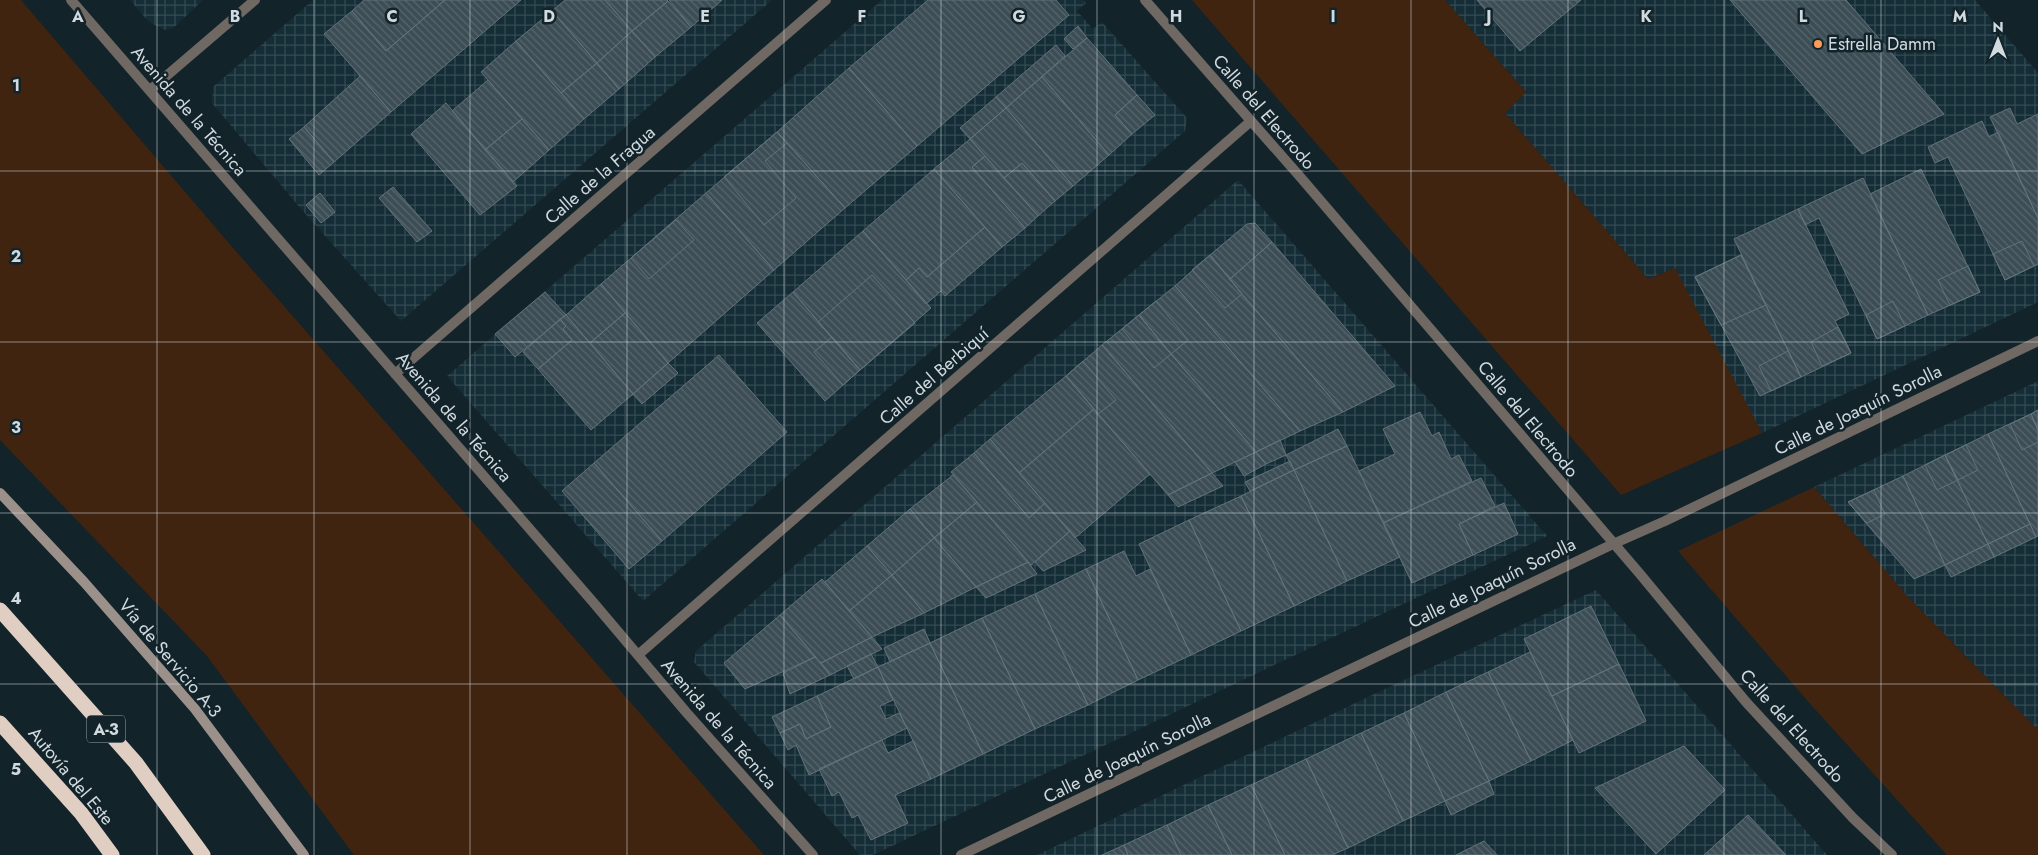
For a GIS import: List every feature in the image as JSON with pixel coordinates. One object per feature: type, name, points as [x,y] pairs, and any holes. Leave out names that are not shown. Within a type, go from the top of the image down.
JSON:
[{"type":"highway","name":"A-3","points":[[0,610],[136,763],[203,855]]},
{"type":"highway","name":"Autovía del Este","points":[[0,723],[81,813],[112,855]]},
{"type":"main road","name":"Vía de Servicio A-3","points":[[0,493],[84,582],[195,709],[304,855]]},
{"type":"street","name":"Avenida de la Técnica","points":[[71,0],[686,712],[813,855]]},
{"type":"street","points":[[150,90],[255,0]]},
{"type":"street","name":"Calle de la Fragua","points":[[395,374],[826,0]]},
{"type":"street","name":"Calle del Electrodo","points":[[1145,0],[1613,544],[1746,702],[1853,818],[1892,855]]},
{"type":"street","name":"Calle del Berbiquí","points":[[638,655],[1251,122]]},
{"type":"street","name":"Calle de Joaquín Sorolla","points":[[961,855],[2038,342]]},
{"type":"shaded area","points":[[0,0],[21,0],[227,241],[764,855],[354,855],[207,656],[0,440]]},
{"type":"shaded area","points":[[130,0],[203,0],[173,28],[164,30],[148,21]]},
{"type":"shaded area","points":[[313,0],[772,0],[401,321],[301,209],[212,103],[213,87]]},
{"type":"shaded area","points":[[882,0],[1083,0],[1086,3],[1077,11],[1093,29],[1102,22],[1187,118],[1185,131],[643,601],[447,376]]},
{"type":"shaded area","points":[[1192,0],[1445,0],[1526,92],[1505,113],[1648,279],[1675,268],[1762,433],[1621,495]]},
{"type":"shaded area","points":[[1445,0],[1975,0],[2038,73],[2038,302],[1762,433],[1672,269],[1648,279],[1505,113],[1526,92]]},
{"type":"shaded area","points":[[1238,180],[1547,536],[873,855],[860,855],[694,662],[696,651]]},
{"type":"shaded area","points":[[2038,381],[2038,730],[1908,597],[1814,487]]},
{"type":"shaded area","points":[[1814,487],[1908,597],[2038,730],[2038,855],[1947,855],[1804,697],[1678,551]]},
{"type":"shaded area","points":[[1596,590],[1827,855],[1037,855],[1370,696]]},
{"type":"building","points":[[364,0],[445,0],[386,51],[352,11]]},
{"type":"building","points":[[445,0],[521,0],[391,112],[324,34],[352,11],[386,51]]},
{"type":"building","points":[[565,0],[605,0],[632,31],[597,63],[552,11]]},
{"type":"building","points":[[605,0],[667,0],[668,1],[632,31]]},
{"type":"building","points":[[669,0],[722,0],[691,27]]},
{"type":"building","points":[[928,0],[1056,0],[1069,15],[917,146],[849,68]]},
{"type":"building","points":[[1477,0],[1581,0],[1520,51]]},
{"type":"building","points":[[1730,0],[1846,0],[1944,114],[1862,154]]},
{"type":"building","points":[[668,1],[691,27],[655,57],[632,31]]},
{"type":"building","points":[[552,11],[597,63],[561,93],[516,41]]},
{"type":"building","points":[[1078,26],[1087,38],[1073,49],[1064,39]]},
{"type":"building","points":[[632,31],[655,57],[619,89],[597,63]]},
{"type":"building","points":[[1087,38],[1137,95],[1115,115],[1132,134],[1109,155],[1042,77]]},
{"type":"building","points":[[516,41],[584,119],[549,150],[481,72]]},
{"type":"building","points":[[1056,45],[1065,56],[1006,108],[996,97]]},
{"type":"building","points":[[597,63],[619,89],[584,119],[561,93]]},
{"type":"building","points":[[849,68],[917,146],[845,208],[777,132]]},
{"type":"building","points":[[360,76],[391,112],[334,162],[304,127]]},
{"type":"building","points":[[1042,77],[1109,155],[1073,186],[1006,108]]},
{"type":"building","points":[[488,80],[522,119],[485,150],[452,111]]},
{"type":"building","points":[[1137,95],[1155,115],[1132,134],[1115,115]]},
{"type":"building","points":[[996,97],[1006,108],[970,139],[960,128]]},
{"type":"building","points":[[446,103],[517,186],[480,215],[411,134]]},
{"type":"building","points":[[1006,108],[1073,186],[1055,201],[1022,163],[1004,178],[970,139]]},
{"type":"building","points":[[2010,108],[2017,124],[2038,114],[2038,218],[1990,117]]},
{"type":"building","points":[[522,119],[549,150],[513,182],[485,150]]},
{"type":"building","points":[[1982,121],[1989,137],[1998,132],[2038,218],[2038,264],[2005,280],[1948,157],[1935,163],[1928,147]]},
{"type":"building","points":[[304,127],[334,162],[319,175],[289,139]]},
{"type":"building","points":[[777,132],[845,208],[774,270],[706,193]]},
{"type":"building","points":[[777,132],[787,143],[765,161],[796,198],[764,225],[724,177]]},
{"type":"building","points":[[970,139],[985,156],[972,167],[1025,228],[1002,247],[934,169]]},
{"type":"building","points":[[985,156],[1038,216],[1025,228],[972,167]]},
{"type":"building","points":[[1022,163],[1055,201],[1038,216],[1004,178]]},
{"type":"building","points":[[934,169],[985,227],[927,277],[919,268],[906,280],[863,231]]},
{"type":"building","points":[[1921,169],[1980,292],[1928,315],[1870,194]]},
{"type":"building","points":[[1863,178],[1928,315],[1877,339],[1819,218],[1805,225],[1798,209]]},
{"type":"building","points":[[393,187],[432,231],[417,242],[379,198]]},
{"type":"building","points":[[320,193],[335,212],[321,223],[306,205]]},
{"type":"building","points":[[706,193],[774,270],[668,363],[601,284]]},
{"type":"building","points":[[1798,209],[1849,314],[1835,321],[1851,353],[1801,377],[1734,239]]},
{"type":"building","points":[[676,220],[694,240],[649,279],[631,258]]},
{"type":"building","points":[[1255,223],[1272,242],[1230,279],[1210,255],[1247,224]]},
{"type":"building","points":[[985,227],[1002,247],[945,296],[941,291],[926,304],[906,280],[919,268],[927,277]]},
{"type":"building","points":[[863,231],[931,308],[860,370],[793,292]]},
{"type":"building","points":[[2022,241],[2034,266],[2005,280],[1993,254]]},
{"type":"building","points":[[1272,242],[1395,386],[1343,412],[1242,294],[1230,279]]},
{"type":"building","points":[[1210,255],[1343,412],[1300,431],[1175,286]]},
{"type":"building","points":[[1210,255],[1242,294],[1225,308],[1192,270]]},
{"type":"building","points":[[1741,255],[1801,377],[1760,396],[1695,277]]},
{"type":"building","points":[[1741,255],[1766,305],[1721,325],[1695,277]]},
{"type":"building","points":[[1968,266],[1980,292],[1950,305],[1938,280]]},
{"type":"building","points":[[872,275],[915,323],[860,370],[818,322]]},
{"type":"building","points":[[601,284],[625,313],[590,343],[566,315]]},
{"type":"building","points":[[1175,286],[1300,431],[1256,452],[1171,354],[1139,315]]},
{"type":"building","points":[[545,292],[566,315],[515,357],[495,334]]},
{"type":"building","points":[[793,292],[860,370],[825,401],[757,323]]},
{"type":"building","points":[[1156,301],[1188,340],[1171,354],[1139,315]]},
{"type":"building","points":[[1893,301],[1905,326],[1877,339],[1866,315]]},
{"type":"building","points":[[625,313],[668,363],[633,394],[590,343]]},
{"type":"building","points":[[566,315],[633,394],[591,430],[538,369],[572,340],[563,329],[566,326],[560,319]]},
{"type":"building","points":[[1139,315],[1171,354],[1154,368],[1122,329]]},
{"type":"building","points":[[1139,315],[1256,452],[1212,473],[1102,345]]},
{"type":"building","points":[[560,319],[566,326],[563,329],[572,340],[538,369],[523,352]]},
{"type":"building","points":[[1838,327],[1851,353],[1822,366],[1811,342]]},
{"type":"building","points":[[832,337],[860,370],[843,385],[814,352]]},
{"type":"building","points":[[1102,345],[1212,473],[1168,495],[1098,414],[1066,376]]},
{"type":"building","points":[[1788,351],[1801,377],[1771,391],[1759,366]]},
{"type":"building","points":[[719,355],[787,432],[662,541],[594,463]]},
{"type":"building","points":[[1083,361],[1116,400],[1098,414],[1066,376]]},
{"type":"building","points":[[668,363],[678,373],[642,404],[633,394]]},
{"type":"building","points":[[1066,376],[1094,409],[1019,473],[990,439]]},
{"type":"building","points":[[1094,409],[1150,474],[1075,538],[1019,473]]},
{"type":"building","points":[[2038,410],[2038,430],[2031,414]]},
{"type":"building","points":[[2038,410],[2038,430],[2031,414]]},
{"type":"building","points":[[1420,412],[1432,436],[1439,432],[1451,459],[1459,455],[1472,481],[1383,523],[1359,471],[1395,454],[1383,429]]},
{"type":"building","points":[[2031,414],[2038,430],[2038,536],[2036,537],[1988,434]]},
{"type":"building","points":[[2031,414],[2038,430],[2038,442],[2022,450],[2010,424]]},
{"type":"building","points":[[1338,429],[1347,446],[1294,470],[1286,455]]},
{"type":"building","points":[[1988,434],[2030,524],[1988,544],[1945,455]]},
{"type":"building","points":[[990,439],[1045,503],[1029,518],[974,453]]},
{"type":"building","points":[[1280,440],[1286,455],[1266,464],[1256,452]]},
{"type":"building","points":[[1966,445],[1978,470],[1958,480],[1945,455]]},
{"type":"building","points":[[1347,446],[1400,557],[1347,581],[1294,470]]},
{"type":"building","points":[[1256,452],[1266,464],[1244,476],[1235,462]]},
{"type":"building","points":[[974,453],[1029,518],[1045,503],[1070,531],[1031,565],[951,472]]},
{"type":"building","points":[[1945,455],[1988,544],[1945,565],[1903,476]]},
{"type":"building","points":[[1945,455],[1958,480],[1937,490],[1925,465]]},
{"type":"building","points":[[1290,461],[1294,470],[1250,491],[1245,482]]},
{"type":"building","points":[[594,463],[662,541],[629,569],[562,491]]},
{"type":"building","points":[[1294,470],[1347,581],[1294,606],[1241,496]]},
{"type":"building","points":[[1212,473],[1223,486],[1178,507],[1168,495]]},
{"type":"building","points":[[953,475],[977,502],[934,538],[910,509]]},
{"type":"building","points":[[1903,476],[1945,565],[1914,579],[1848,502]]},
{"type":"building","points":[[1481,478],[1495,506],[1459,524],[1473,555],[1412,583],[1383,523]]},
{"type":"building","points":[[1874,490],[1885,514],[1867,523],[1848,502]]},
{"type":"building","points":[[1241,496],[1294,606],[1241,631],[1189,520]]},
{"type":"building","points":[[977,502],[1028,562],[976,587],[934,538]]},
{"type":"building","points":[[1504,503],[1518,534],[1473,555],[1459,524]]},
{"type":"building","points":[[910,509],[934,538],[892,575],[867,546]]},
{"type":"building","points":[[1189,520],[1241,631],[1191,655],[1139,544]]},
{"type":"building","points":[[2030,524],[2036,537],[1994,557],[1988,544]]},
{"type":"building","points":[[1070,531],[1086,550],[1043,571],[1035,562]]},
{"type":"building","points":[[934,538],[976,587],[924,613],[892,575]]},
{"type":"building","points":[[1988,544],[1994,557],[1951,577],[1945,565]]},
{"type":"building","points":[[867,546],[892,575],[849,611],[825,582]]},
{"type":"building","points":[[1124,551],[1136,576],[1150,569],[1191,655],[1138,680],[1086,569]]},
{"type":"building","points":[[1028,562],[1037,574],[986,598],[976,587]]},
{"type":"building","points":[[1086,569],[1138,680],[1088,705],[1035,594]]},
{"type":"building","points":[[892,575],[924,613],[872,637],[849,611]]},
{"type":"building","points":[[822,579],[872,637],[821,663],[780,615]]},
{"type":"building","points":[[1035,594],[1088,705],[1035,729],[982,618]]},
{"type":"building","points":[[1591,606],[1619,664],[1552,696],[1524,639]]},
{"type":"building","points":[[780,615],[815,657],[745,689],[724,663]]},
{"type":"building","points":[[982,618],[1035,729],[983,754],[930,643]]},
{"type":"building","points":[[924,629],[930,643],[890,662],[884,648]]},
{"type":"building","points":[[872,637],[882,649],[830,675],[821,663]]},
{"type":"building","points":[[930,643],[983,754],[931,779],[878,667]]},
{"type":"building","points":[[1530,652],[1573,740],[1531,761],[1488,672]]},
{"type":"building","points":[[871,654],[878,667],[854,679],[847,666]]},
{"type":"building","points":[[815,657],[830,675],[790,694],[783,673]]},
{"type":"building","points":[[1619,664],[1646,721],[1579,753],[1552,696]]},
{"type":"building","points":[[878,667],[893,700],[880,706],[886,719],[899,713],[907,728],[809,775],[796,745],[788,750],[780,733],[800,724],[806,739],[831,727],[817,696]]},
{"type":"building","points":[[1488,672],[1531,761],[1489,781],[1446,692]]},
{"type":"building","points":[[1446,692],[1489,781],[1445,801],[1404,713]]},
{"type":"building","points":[[817,696],[831,727],[806,739],[800,724],[780,733],[772,717]]},
{"type":"building","points":[[1404,713],[1445,801],[1403,821],[1361,733]]},
{"type":"building","points":[[1361,733],[1403,821],[1348,848],[1306,759]]},
{"type":"building","points":[[882,740],[888,753],[913,741],[931,779],[895,795],[908,823],[871,840],[858,815],[852,818],[839,792],[832,796],[819,769]]},
{"type":"building","points":[[1684,746],[1725,790],[1656,854],[1595,788]]},
{"type":"building","points":[[1306,759],[1348,848],[1332,855],[1285,855],[1251,785]]},
{"type":"building","points":[[1489,781],[1494,794],[1451,815],[1445,801]]},
{"type":"building","points":[[1251,785],[1285,855],[1232,855],[1208,805]]},
{"type":"building","points":[[1208,805],[1232,855],[1181,855],[1167,825]]},
{"type":"building","points":[[1748,815],[1786,855],[1704,855]]},
{"type":"building","points":[[1167,825],[1181,855],[1128,855],[1124,845]]},
{"type":"building","points":[[1484,841],[1497,855],[1456,855]]},
{"type":"building","points":[[1124,845],[1128,855],[1102,855]]},
{"type":"place","name":"Estrella Damm","points":[[1818,44]]}]
